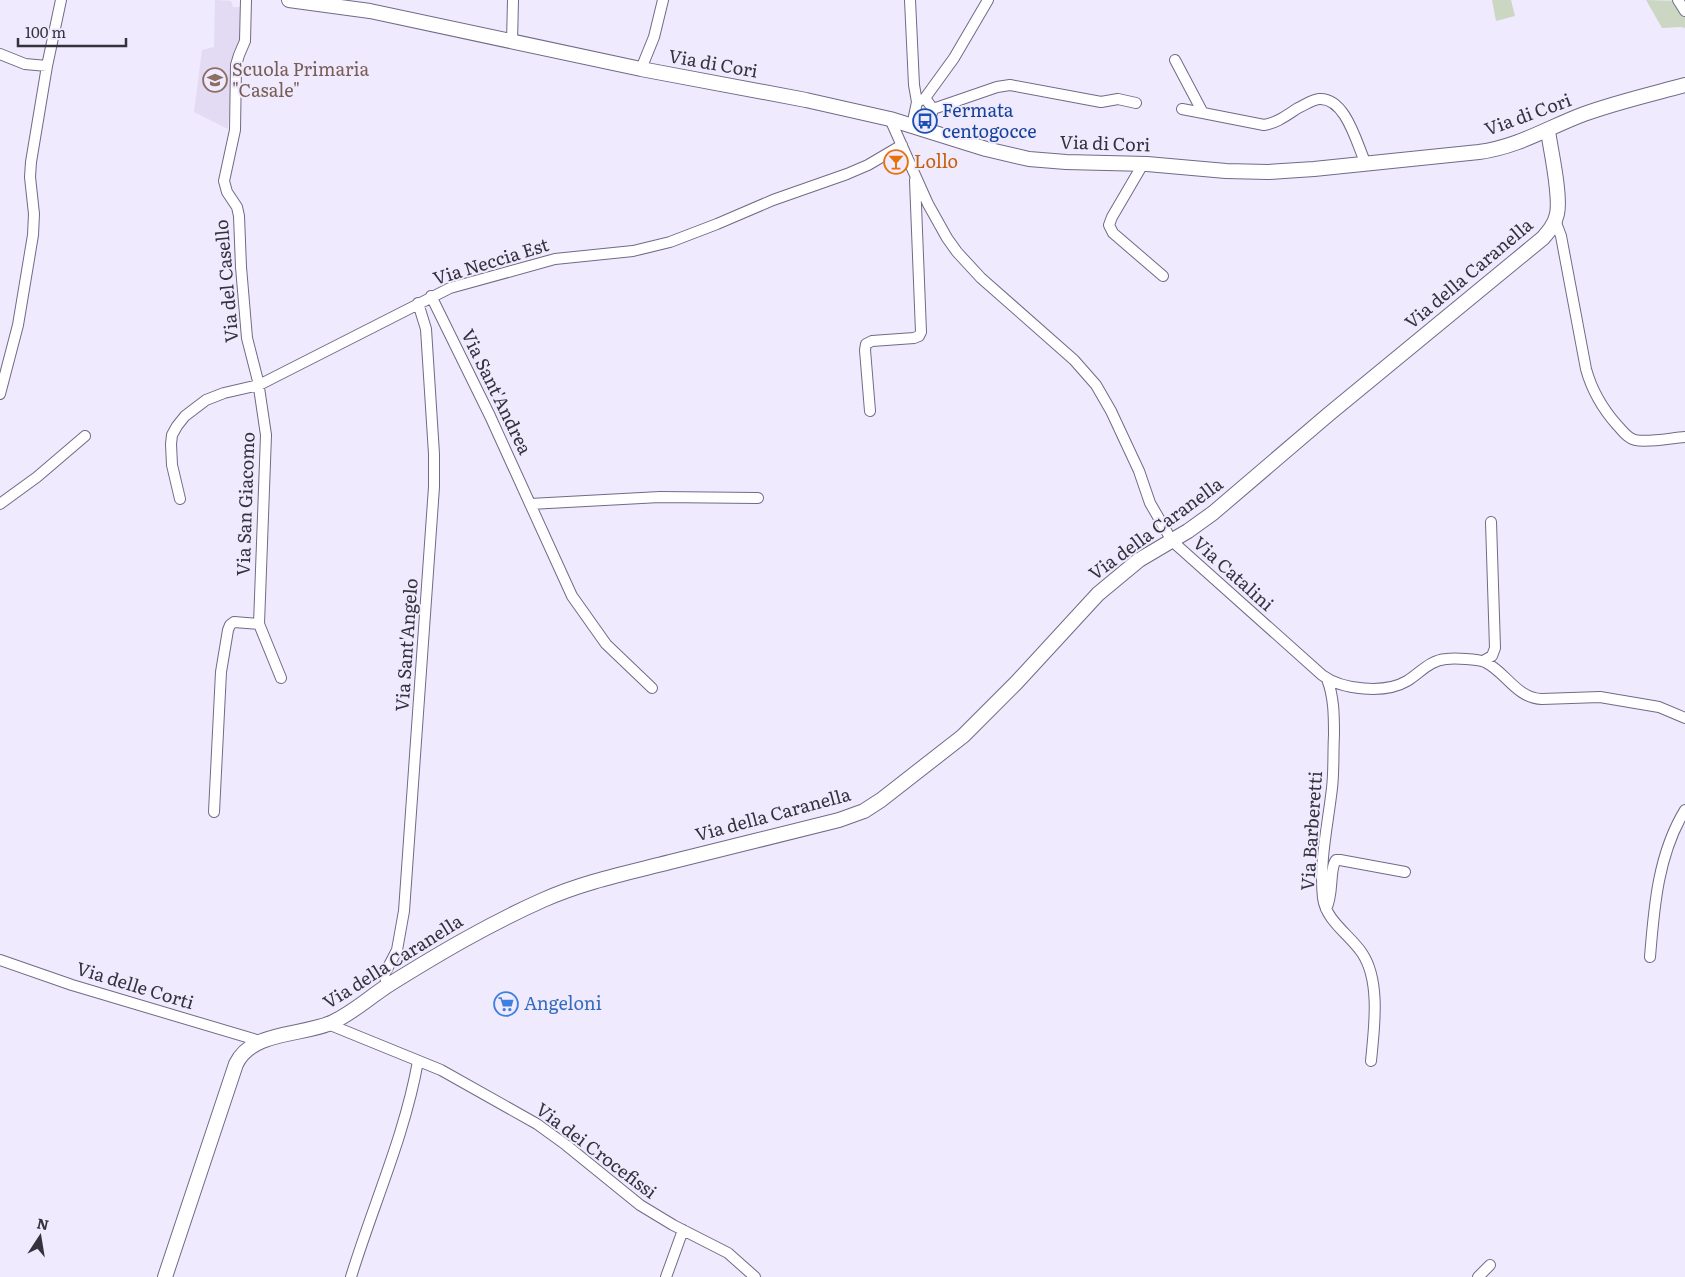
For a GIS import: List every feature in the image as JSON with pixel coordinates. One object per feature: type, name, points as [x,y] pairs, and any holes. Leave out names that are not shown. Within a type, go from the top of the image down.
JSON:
[{"type":"main road","name":"Via di Cori","points":[[289,0],[363,10],[641,70],[790,97],[890,119],[986,149],[1023,158],[1066,162],[1143,164],[1268,172],[1366,164],[1494,150],[1517,144],[1589,112],[1685,85]]},
{"type":"main road","name":"Via della Caranella","points":[[165,1277],[236,1064],[243,1054],[260,1041],[319,1028],[345,1016],[388,985],[476,932],[569,890],[607,878],[839,820],[871,807],[910,779],[969,731],[1108,584],[1139,560],[1172,541],[1212,513],[1338,406],[1538,242],[1548,232],[1558,210],[1548,131]]},
{"type":"street","points":[[0,394],[18,325],[33,236],[34,214],[30,178],[31,162],[47,66],[61,0]]},
{"type":"street","name":"Via del Casello","points":[[246,0],[245,41],[236,65],[235,130],[224,181],[227,192],[237,207],[239,216],[247,338],[259,384]]},
{"type":"street","points":[[512,42],[513,0]]},
{"type":"street","points":[[641,70],[654,37],[664,0]]},
{"type":"street","points":[[910,0],[914,85],[921,100],[933,109]]},
{"type":"street","points":[[912,126],[921,100],[948,66],[988,0]]},
{"type":"street","points":[[1678,0],[1685,11]]},
{"type":"street","points":[[0,54],[25,64],[47,66]]},
{"type":"street","points":[[1175,60],[1202,113]]},
{"type":"street","points":[[933,109],[1010,85],[1099,102],[1118,99],[1136,103]]},
{"type":"street","points":[[1182,109],[1264,125],[1274,123],[1311,101],[1327,100],[1344,113],[1366,164]]},
{"type":"street","points":[[927,131],[933,109]]},
{"type":"street","name":"Via Catalini","points":[[890,119],[944,233],[960,256],[981,278],[1074,360],[1093,381],[1128,446],[1150,503],[1172,541],[1327,679],[1349,686],[1377,689],[1389,688],[1404,682],[1439,660],[1483,661]]},
{"type":"street","name":"Via Neccia Est","points":[[180,499],[171,455],[172,437],[177,426],[191,410],[206,400],[233,390],[259,384],[431,296],[461,284],[549,260],[571,256],[633,251],[670,242],[769,201],[847,174],[868,165],[902,145]]},
{"type":"street","points":[[1143,164],[1112,217],[1110,226],[1113,233],[1163,276]]},
{"type":"street","points":[[870,411],[866,344],[872,341],[914,338],[919,336],[921,332],[915,174]]},
{"type":"street","points":[[1555,220],[1561,236],[1586,369],[1599,401],[1624,433],[1632,439],[1685,437]]},
{"type":"street","name":"Via Sant'Andrea","points":[[431,296],[490,416],[562,576],[576,601],[606,644],[652,688]]},
{"type":"street","name":"Via Sant'Angelo","points":[[388,985],[384,975],[396,952],[404,911],[434,493],[434,461],[426,329],[418,303]]},
{"type":"street","name":"Via San Giacomo","points":[[259,384],[266,435],[258,624],[281,678]]},
{"type":"street","points":[[0,504],[28,484],[85,436]]},
{"type":"street","points":[[530,504],[660,496],[758,498]]},
{"type":"street","points":[[1491,522],[1495,648],[1491,657],[1483,661],[1517,689],[1533,698],[1600,697],[1655,706],[1685,718]]},
{"type":"street","points":[[214,812],[221,672],[228,630],[230,624],[234,622],[258,624]]},
{"type":"street","name":"Via Barberetti","points":[[1327,679],[1333,704],[1334,733],[1333,781],[1324,863],[1323,896],[1326,909],[1336,924],[1362,953],[1370,972],[1374,1015],[1371,1061]]},
{"type":"street","points":[[1650,957],[1653,912],[1659,877],[1669,842],[1685,810]]},
{"type":"street","points":[[1326,909],[1332,892],[1333,866],[1336,860],[1405,872]]},
{"type":"street","name":"Via delle Corti","points":[[0,960],[72,985],[260,1041]]},
{"type":"street","name":"Via dei Crocefissi","points":[[328,1024],[418,1060],[468,1084],[537,1124],[640,1205],[728,1253],[756,1277]]},
{"type":"street","points":[[351,1277],[387,1174],[414,1083],[418,1060]]},
{"type":"street","points":[[666,1277],[683,1230]]},
{"type":"street","points":[[1478,1277],[1490,1265]]},
{"type":"shaded area","name":"Scuola Primaria \"Casale\"","points":[[215,0],[231,1],[233,7],[240,7],[241,41],[233,52],[228,129],[194,112],[202,50],[214,47]]},
{"type":"green space","points":[[1492,0],[1511,0],[1515,16],[1496,21]]},
{"type":"green space","points":[[1646,0],[1685,1],[1685,28],[1662,28]]},
{"type":"place","name":"Scuola Primaria \"Casale\"","points":[[215,80]]},
{"type":"place","name":"Fermata centogocce","points":[[925,121]]},
{"type":"place","name":"Lollo","points":[[896,162]]},
{"type":"place","name":"Angeloni","points":[[506,1004]]}]
